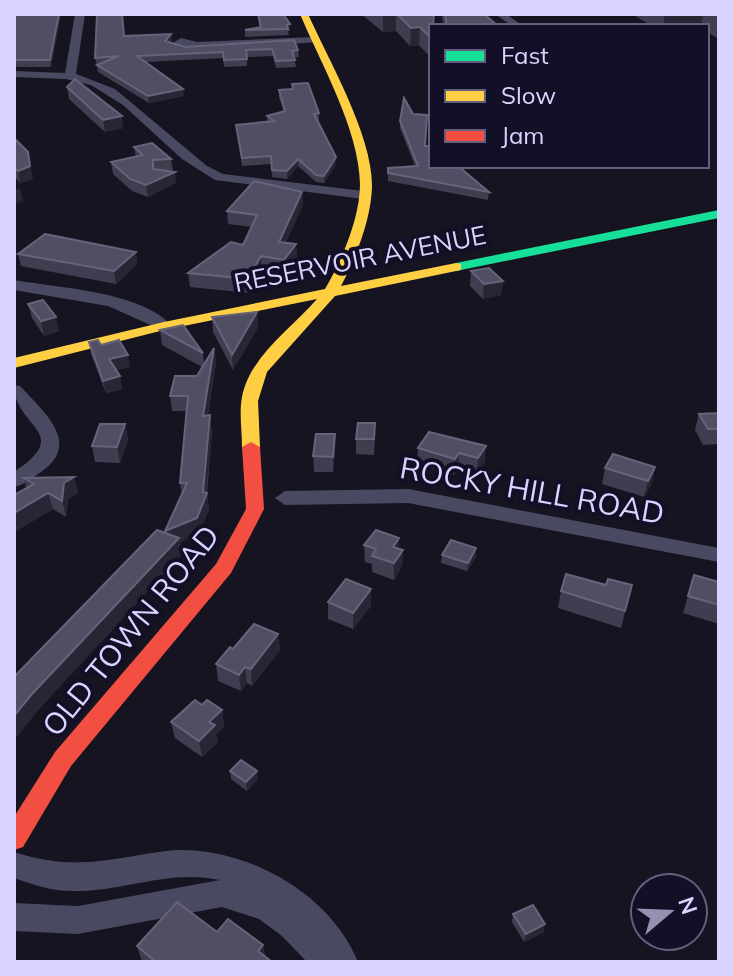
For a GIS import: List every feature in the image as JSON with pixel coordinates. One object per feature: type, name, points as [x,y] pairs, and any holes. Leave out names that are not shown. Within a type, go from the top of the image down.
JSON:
[{"type":"main road","name":"OLD TOWN ROAD","points":[[14,839],[63,759],[224,568],[241,541],[255,509],[249,408],[253,385],[268,361],[331,291],[353,237],[366,174],[360,151],[304,14]]},
{"type":"main road","name":"RESERVOIR AVENUE","points":[[14,363],[164,326],[719,214]]},
{"type":"street","points":[[70,76],[80,14]]},
{"type":"street","points":[[197,45],[315,40]]},
{"type":"street","points":[[14,74],[70,76],[106,89],[199,166],[220,177],[363,195]]},
{"type":"street","points":[[14,285],[132,308],[151,315],[164,326]]},
{"type":"street","points":[[14,390],[46,427],[51,445],[47,459],[14,481]]},
{"type":"street","name":"ROCKY HILL ROAD","points":[[285,498],[408,496],[719,555]]},
{"type":"street","points":[[14,865],[50,876],[79,878],[208,864],[250,877],[291,901],[323,931],[343,962]]},
{"type":"street","points":[[14,917],[78,920],[222,893],[243,897],[277,911],[296,926],[327,962]]},
{"type":"building","points":[[14,14],[59,14],[50,60],[14,60]]},
{"type":"building","points":[[97,14],[122,14],[124,36],[171,34],[165,41],[185,47],[294,40],[298,50],[292,51],[295,60],[276,61],[272,49],[246,50],[247,59],[224,60],[223,52],[137,56],[183,89],[148,96],[97,65],[119,56],[95,58]]},
{"type":"building","points":[[258,14],[283,14],[290,24],[287,25],[288,29],[245,30],[261,27]]},
{"type":"building","points":[[397,14],[434,14],[433,24],[429,24],[429,36],[420,27],[411,28]]},
{"type":"building","points":[[445,14],[484,14],[496,24],[447,24]]},
{"type":"building","points":[[75,79],[122,116],[103,120],[67,87]]},
{"type":"building","points":[[308,83],[319,113],[314,114],[336,157],[324,176],[316,175],[298,159],[287,171],[272,170],[271,156],[242,158],[236,125],[274,121],[267,116],[285,111],[279,90],[293,89],[292,84]]},
{"type":"building","points":[[404,98],[413,114],[427,115],[425,146],[429,146],[429,168],[460,168],[489,192],[388,173],[388,168],[418,166],[400,121]]},
{"type":"building","points":[[14,138],[28,152],[30,166],[18,171],[14,167]]},
{"type":"building","points":[[152,143],[171,159],[153,160],[153,169],[175,172],[146,185],[130,179],[111,162],[143,155],[134,147]]},
{"type":"building","points":[[254,181],[302,192],[279,242],[296,244],[284,260],[261,256],[248,279],[188,273],[231,242],[243,245],[257,215],[227,211]]},
{"type":"building","points":[[45,234],[136,252],[114,271],[18,254]]},
{"type":"building","points":[[489,268],[503,281],[484,284],[471,271]]},
{"type":"building","points":[[43,300],[56,317],[41,321],[28,304]]},
{"type":"building","points":[[257,312],[232,355],[212,317]]},
{"type":"building","points":[[183,325],[203,353],[160,330]]},
{"type":"building","points":[[98,340],[101,345],[119,340],[128,355],[109,359],[120,376],[103,381],[89,342]]},
{"type":"building","points":[[214,348],[203,416],[210,415],[203,492],[207,493],[197,518],[165,531],[187,483],[180,483],[188,396],[170,396],[175,376],[197,376]]},
{"type":"building","points":[[719,413],[719,429],[708,429],[699,414]]},
{"type":"building","points":[[358,423],[375,423],[374,439],[356,439]]},
{"type":"building","points":[[100,424],[125,424],[117,447],[92,446]]},
{"type":"building","points":[[429,432],[486,446],[478,458],[459,453],[455,459],[418,448]]},
{"type":"building","points":[[316,434],[335,434],[333,457],[313,456]]},
{"type":"building","points":[[613,454],[655,467],[648,481],[605,468]]},
{"type":"building","points":[[74,477],[64,483],[62,501],[48,493],[14,513],[14,495],[34,484],[24,478]]},
{"type":"building","points":[[157,530],[179,538],[14,716],[14,677]]},
{"type":"building","points":[[376,530],[399,538],[393,547],[403,550],[394,563],[372,556],[376,549],[364,545]]},
{"type":"building","points":[[451,540],[476,548],[468,563],[442,555]]},
{"type":"building","points":[[566,574],[606,585],[608,579],[632,585],[625,611],[561,591]]},
{"type":"building","points":[[694,575],[719,582],[719,605],[688,596]]},
{"type":"building","points":[[346,579],[371,589],[353,613],[328,602]]},
{"type":"building","points":[[254,624],[278,634],[251,669],[245,667],[239,675],[216,664],[230,647],[233,649]]},
{"type":"building","points":[[195,700],[202,705],[207,700],[222,710],[209,722],[215,725],[199,741],[171,722]]},
{"type":"building","points":[[241,760],[257,771],[246,782],[230,771]]},
{"type":"building","points":[[177,902],[217,932],[228,919],[263,945],[258,951],[272,962],[156,962],[137,946]]},
{"type":"building","points":[[533,905],[545,924],[526,934],[513,914]]},
{"type":"traffic: fast","points":[[456,267],[719,214]]},
{"type":"traffic: slow","points":[[251,447],[249,408],[259,372],[331,291],[353,241],[366,187],[365,170],[352,125],[304,14]]},
{"type":"traffic: slow","points":[[14,363],[164,326],[456,267]]},
{"type":"traffic: jam","points":[[14,839],[63,759],[224,568],[255,509],[251,447]]}]
